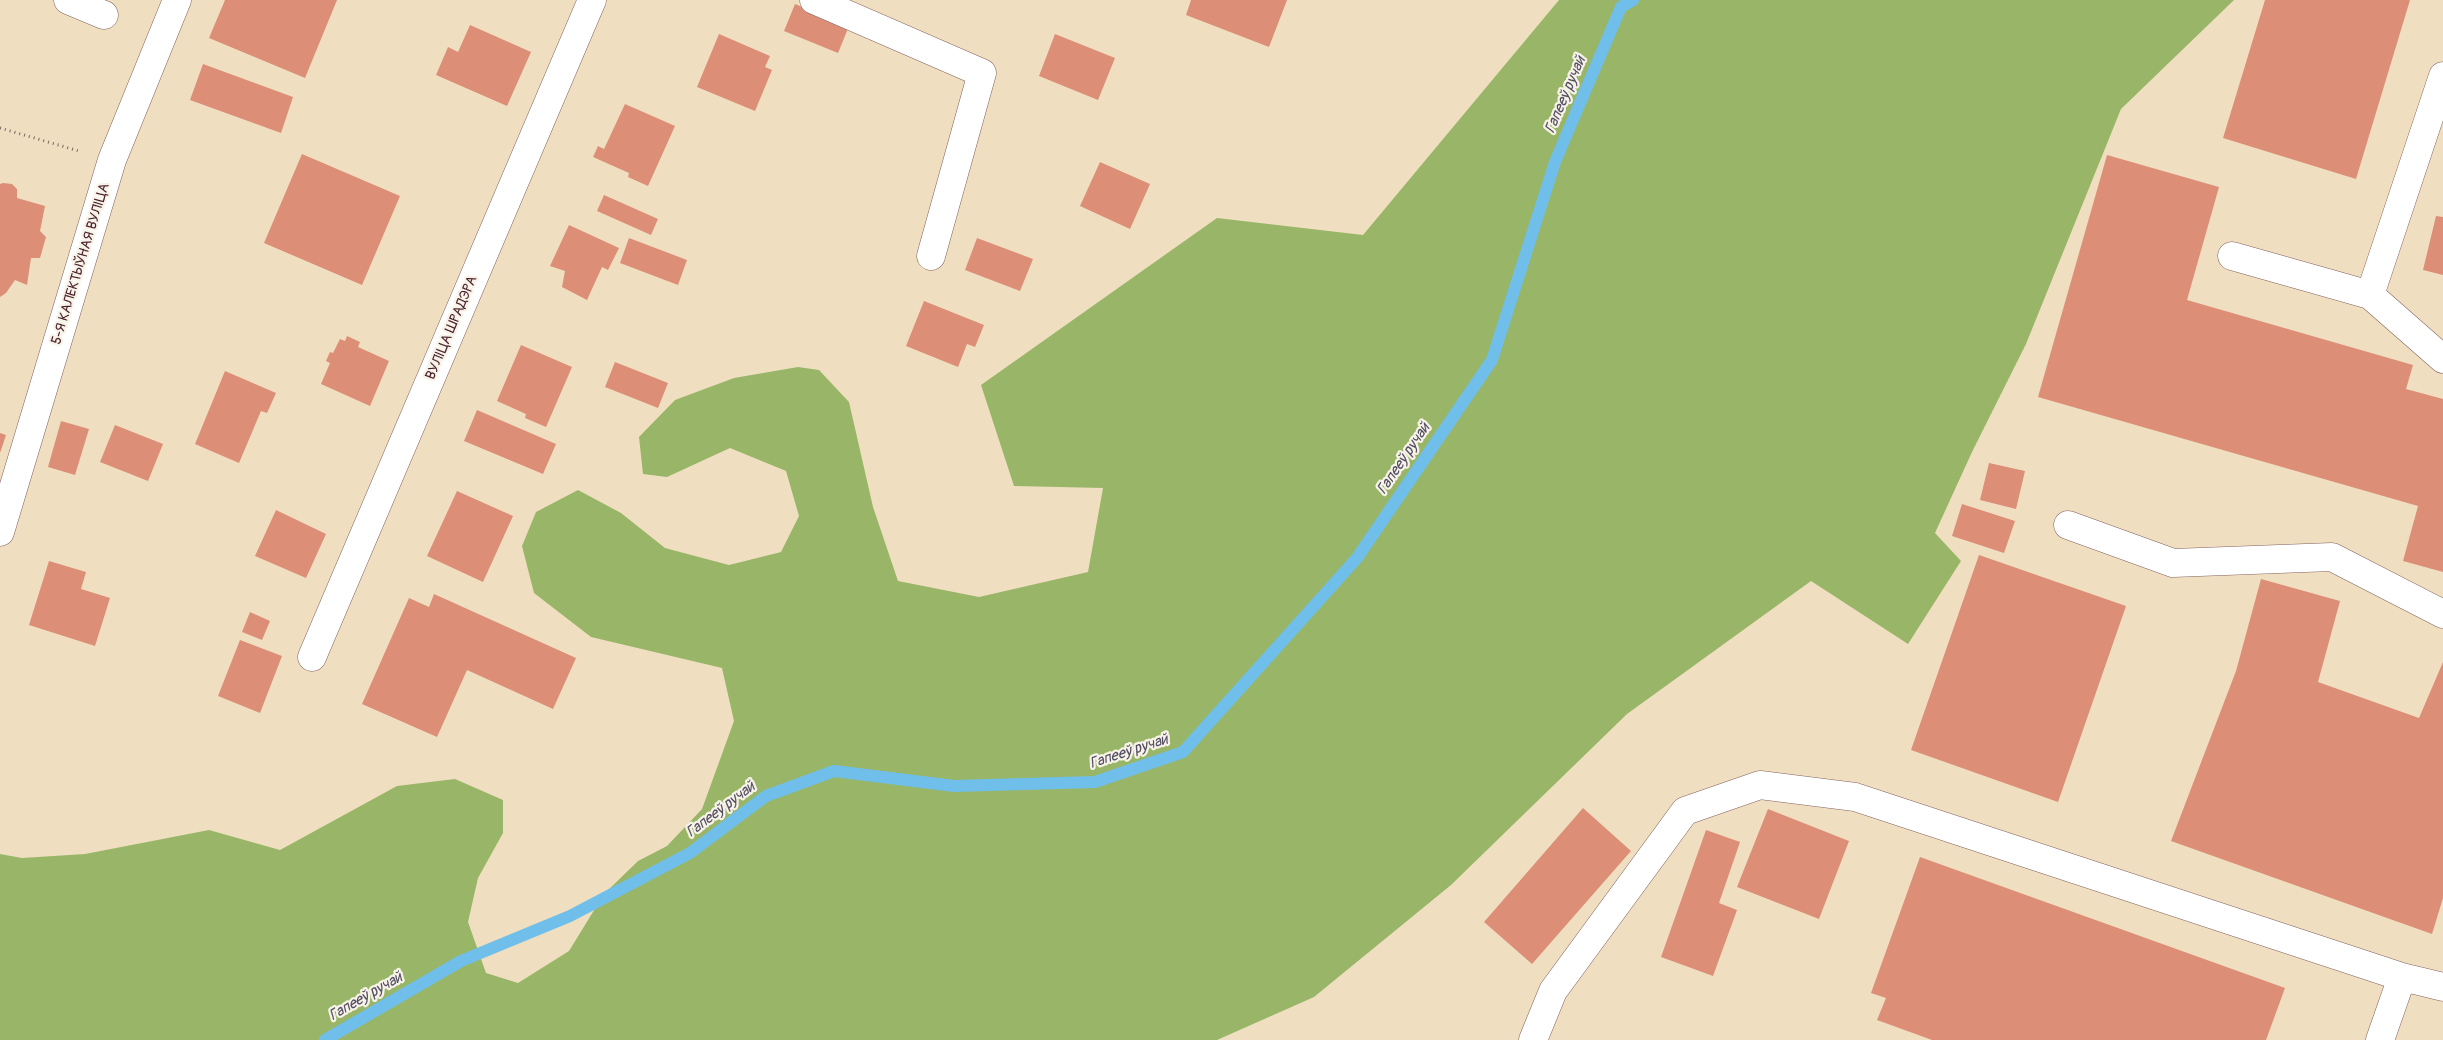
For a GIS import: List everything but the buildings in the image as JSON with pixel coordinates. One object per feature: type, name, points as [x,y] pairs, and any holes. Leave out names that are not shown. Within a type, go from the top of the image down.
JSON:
[{"type":"street","points":[[68,0],[104,15]]},
{"type":"street","name":"5-Я КАЛЕКТЫЎНАЯ ВУЛІЦА","points":[[0,532],[112,160],[176,0]]},
{"type":"street","points":[[814,0],[982,73],[931,256]]},
{"type":"street","name":"ВУЛІЦА ШРАДЭРА","points":[[312,657],[589,1]]},
{"type":"street","points":[[2370,294],[2443,76]]},
{"type":"street","points":[[2232,256],[2370,294],[2443,359]]},
{"type":"street","points":[[2068,525],[2174,563],[2332,557],[2443,614]]},
{"type":"street","points":[[1533,1040],[1553,991],[1685,811],[1760,785],[1855,797],[2402,977],[2443,987]]},
{"type":"street","points":[[2380,1040],[2402,977]]},
{"type":"path","points":[[0,128],[112,160]]},
{"type":"green space","points":[[1559,0],[2234,0],[2121,109],[2026,344],[1972,452],[1935,533],[1961,561],[1908,644],[1811,581],[1627,714],[1451,885],[1314,997],[1217,1040],[0,1040],[0,854],[22,858],[85,854],[209,830],[280,850],[397,786],[455,779],[503,800],[503,833],[478,878],[468,922],[486,973],[518,983],[569,951],[604,894],[638,861],[667,846],[702,809],[734,721],[722,668],[591,637],[534,593],[522,546],[536,512],[578,490],[621,513],[665,548],[729,565],[781,552],[799,516],[786,471],[730,448],[667,477],[643,474],[639,437],[675,400],[734,378],[798,367],[819,370],[849,402],[873,507],[898,581],[979,597],[1088,572],[1103,488],[1014,486],[981,385],[1217,218],[1363,235]]},
{"type":"waterway","name":"Гапееў ручай","points":[[325,1040],[461,961],[570,916],[690,853],[766,796],[834,771],[954,786],[1095,782],[1183,752],[1357,558],[1492,360],[1555,162],[1621,7],[1633,0]]}]
